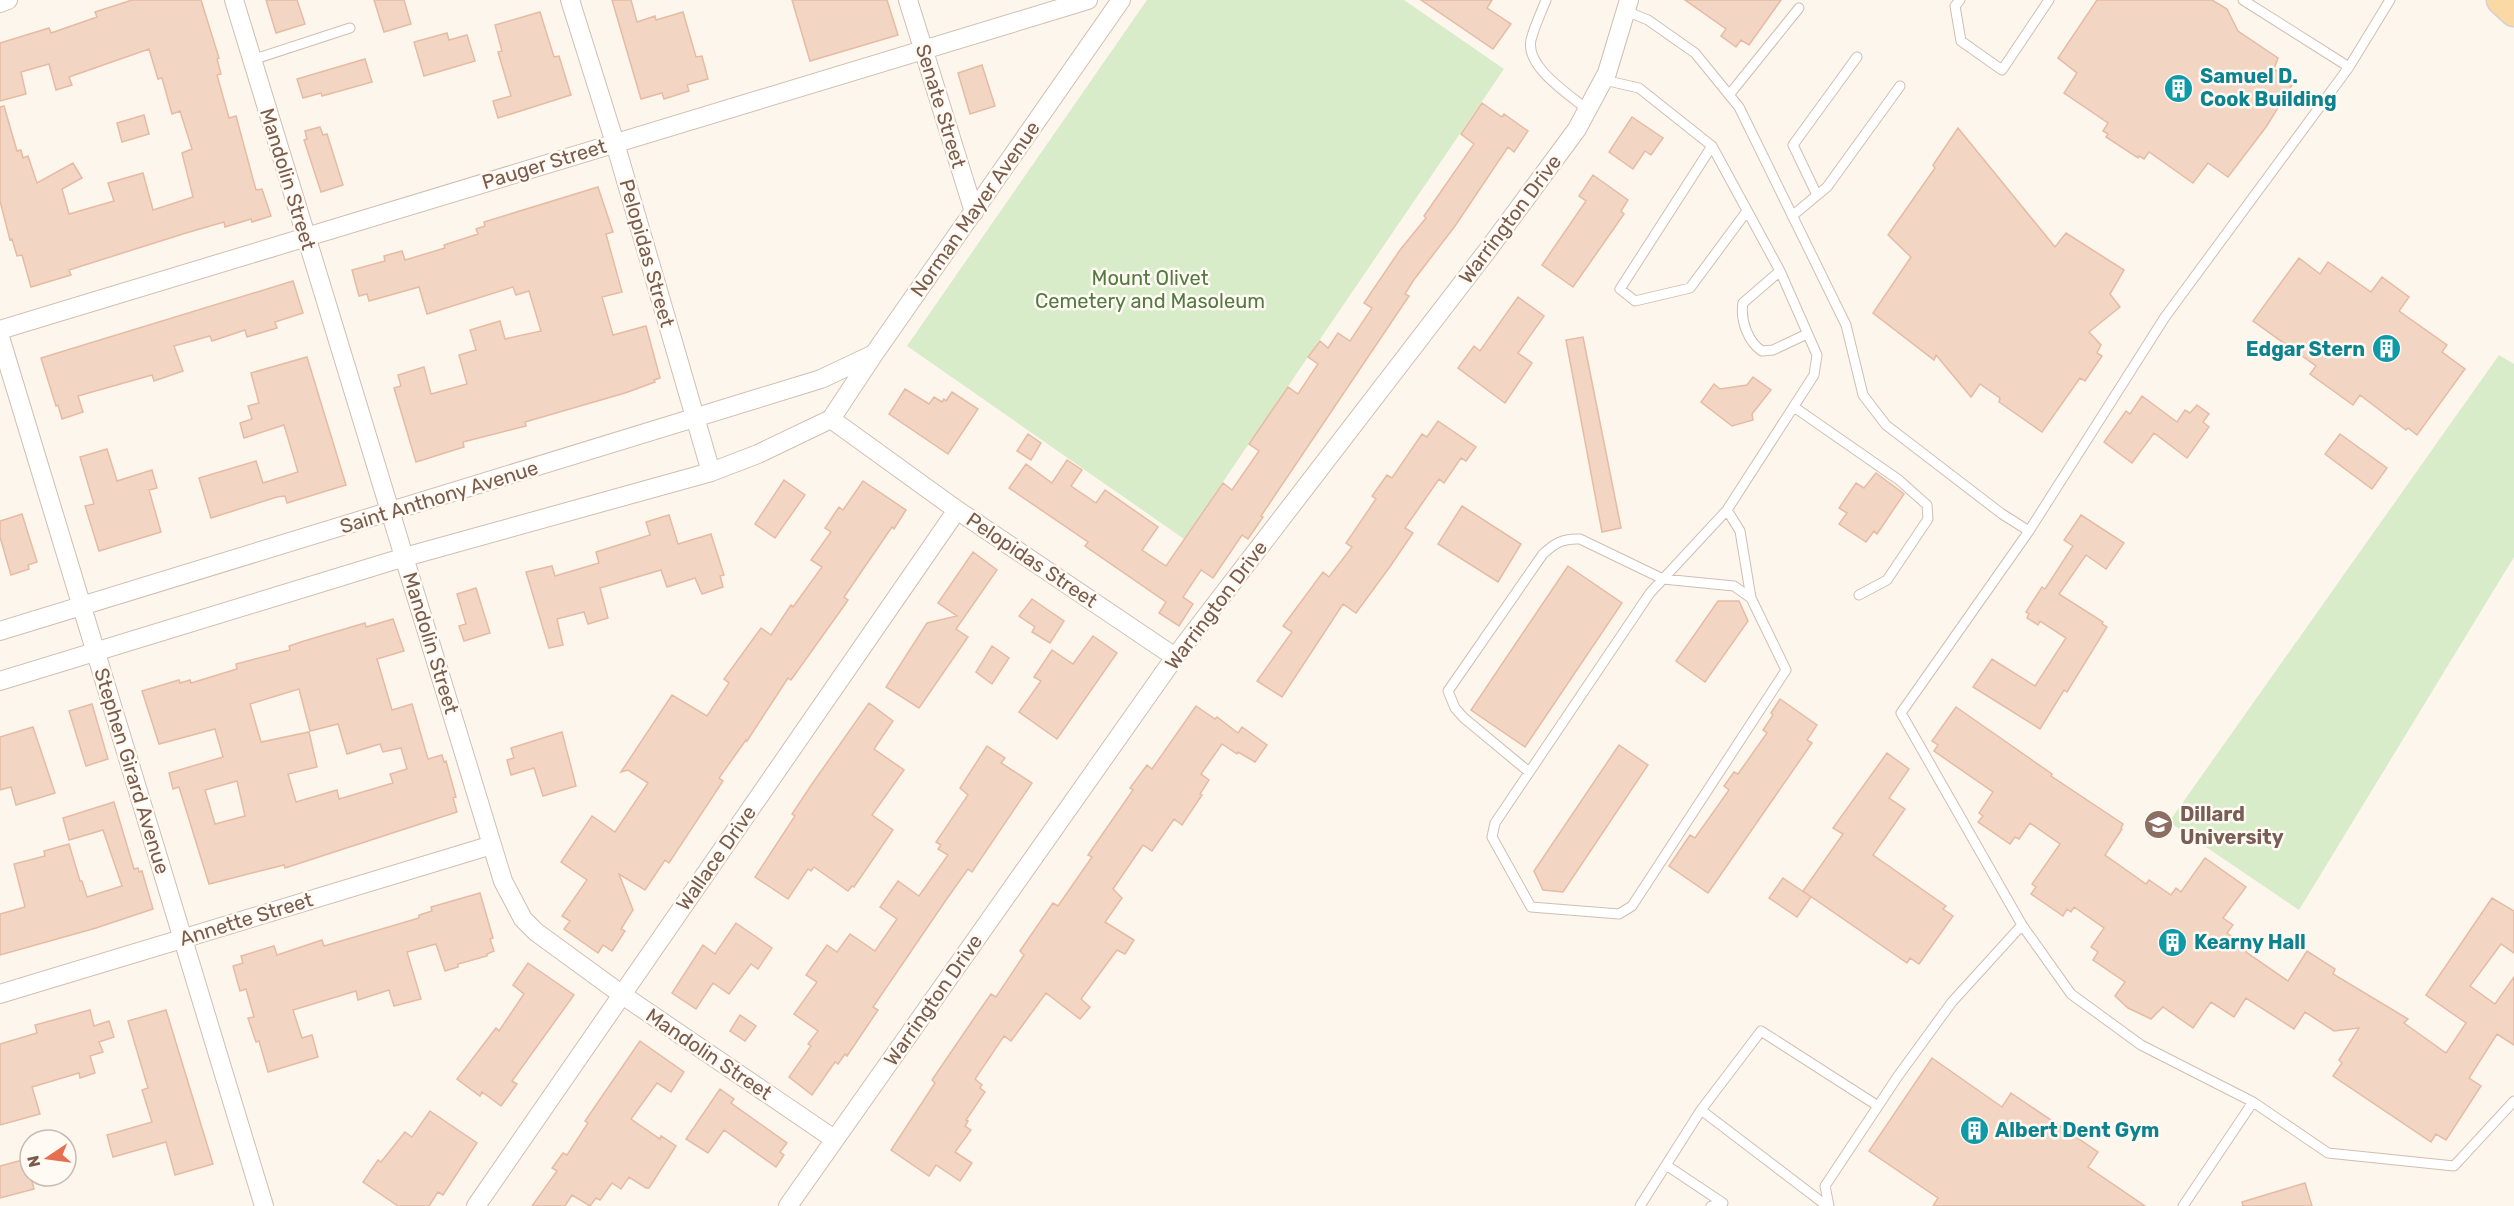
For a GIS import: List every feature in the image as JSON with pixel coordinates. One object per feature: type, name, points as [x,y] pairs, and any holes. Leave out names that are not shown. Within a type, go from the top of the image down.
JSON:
[{"type":"main road","points":[[2501,0],[2514,12]]},
{"type":"street","points":[[0,3],[8,0]]},
{"type":"street","name":"Mandolin Street","points":[[234,0],[503,881],[523,919],[536,932],[621,994],[834,1139]]},
{"type":"street","name":"Pelopidas Street","points":[[570,0],[615,143],[711,472]]},
{"type":"street","name":"Senate Street","points":[[908,0],[974,212]]},
{"type":"street","name":"Pauger Street","points":[[0,330],[1088,0]]},
{"type":"street","name":"Norman Mayer Avenue","points":[[831,419],[1121,0]]},
{"type":"street","name":"Warrington Drive","points":[[788,1206],[1175,657],[1480,261],[1589,111],[1604,80],[1628,6]]},
{"type":"street","name":"Stephen Girard Avenue","points":[[0,337],[264,1206]]},
{"type":"street","name":"Saint Anthony Avenue","points":[[0,631],[391,513],[821,379],[874,354]]},
{"type":"street","points":[[0,681],[405,557],[711,472],[758,454],[831,419]]},
{"type":"street","name":"Pelopidas Street","points":[[831,419],[957,510],[1175,657]]},
{"type":"street","name":"Wallace Drive","points":[[476,1206],[957,510]]},
{"type":"street","name":"Annette Street","points":[[0,994],[492,845]]},
{"type":"lane","points":[[1546,0],[1530,42],[1531,55],[1536,66],[1589,111]]},
{"type":"lane","points":[[1960,0],[1955,6],[1961,41],[2002,70],[2049,0]]},
{"type":"lane","points":[[2243,0],[2349,67]]},
{"type":"lane","points":[[2390,0],[2349,67],[2165,316],[2029,531],[1901,713],[2022,925],[2071,994],[2141,1045],[2253,1102],[2328,1153],[2454,1166],[2514,1101]]},
{"type":"lane","points":[[1628,6],[1695,53],[1739,107],[1846,326],[1863,395],[1886,425],[2002,514],[2029,531]]},
{"type":"lane","points":[[1729,95],[1799,8]]},
{"type":"lane","points":[[252,60],[350,28]]},
{"type":"lane","points":[[1817,195],[1793,145],[1857,57]]},
{"type":"lane","points":[[1604,80],[1639,88],[1712,146],[1780,271],[1816,355],[1814,375],[1726,510],[1650,593],[1495,823],[1492,837],[1531,907],[1619,914],[1632,906],[1786,670],[1751,598],[1740,531],[1726,510]]},
{"type":"lane","points":[[1792,216],[1827,188],[1900,87]]},
{"type":"lane","points":[[1712,146],[1620,289],[1635,301],[1690,288],[1747,212]]},
{"type":"lane","points":[[1780,271],[1743,303],[1742,316],[1752,341],[1762,351],[1773,350],[1807,334]]},
{"type":"lane","points":[[1794,407],[1899,480],[1927,505],[1928,519],[1887,580],[1859,595]]},
{"type":"lane","points":[[1529,772],[1464,718],[1455,708],[1448,691],[1543,554],[1555,543],[1567,538],[1580,538],[1663,579],[1734,586],[1751,598]]},
{"type":"lane","points":[[1828,1206],[1825,1186],[1878,1106],[1952,1002],[2022,925]]},
{"type":"lane","points":[[1640,1206],[1701,1110],[1761,1031],[1878,1106]]},
{"type":"lane","points":[[2183,1206],[2253,1102]]},
{"type":"lane","points":[[1701,1110],[1828,1206]]},
{"type":"lane","points":[[1666,1165],[1723,1203],[1711,1206]]},
{"type":"green space","name":"Mount Olivet Cemetery and Masoleum","points":[[1147,0],[1404,0],[1504,69],[1184,539],[907,346]]},
{"type":"green space","points":[[2499,355],[2514,364],[2514,557],[2299,910],[2169,822]]},
{"type":"building","points":[[132,0],[201,0],[219,58],[217,59],[221,74],[217,75],[229,118],[236,116],[256,190],[262,189],[271,216],[225,227],[224,222],[186,233],[69,270],[71,275],[31,287],[22,255],[17,256],[12,239],[10,240],[0,201],[0,107],[4,106],[17,151],[21,150],[23,158],[28,156],[37,183],[73,163],[82,178],[62,189],[69,214],[114,201],[108,183],[143,173],[153,210],[193,197],[182,153],[192,149],[180,111],[172,114],[162,78],[158,79],[149,49],[69,77],[72,85],[56,90],[49,64],[21,72],[26,94],[0,101],[0,43],[49,28],[51,33],[97,17],[95,12]]},
{"type":"building","points":[[266,0],[297,0],[305,24],[276,33]]},
{"type":"building","points":[[374,0],[404,0],[411,24],[384,32]]},
{"type":"building","points":[[612,0],[631,0],[637,22],[655,16],[656,20],[683,12],[696,57],[702,56],[708,79],[687,85],[689,91],[664,99],[662,93],[641,99]]},
{"type":"building","points":[[792,0],[887,0],[898,35],[810,61]]},
{"type":"building","points":[[1421,0],[1492,0],[1487,8],[1511,24],[1493,49]]},
{"type":"building","points":[[1685,0],[1781,0],[1749,45],[1741,40],[1736,47],[1721,36],[1726,29]]},
{"type":"building","name":"Samuel D. Cook Building","points":[[2097,0],[2212,0],[2227,9],[2238,31],[2278,58],[2274,69],[2294,82],[2266,127],[2228,177],[2208,163],[2193,183],[2149,152],[2144,159],[2139,156],[2138,158],[2106,137],[2108,134],[2103,131],[2108,123],[2064,93],[2077,73],[2058,58]]},
{"type":"building","points":[[540,12],[554,57],[559,56],[571,95],[498,118],[493,101],[511,96],[498,52],[502,51],[495,25]]},
{"type":"building","points":[[447,33],[449,40],[467,35],[475,61],[424,76],[414,42]]},
{"type":"building","points":[[365,59],[372,82],[322,96],[321,93],[303,98],[297,79]]},
{"type":"building","points":[[982,65],[995,106],[970,114],[958,73]]},
{"type":"building","points":[[1482,103],[1502,117],[1504,114],[1528,131],[1514,152],[1508,147],[1455,226],[1413,281],[1405,294],[1409,296],[1261,516],[1263,517],[1248,539],[1242,535],[1213,578],[1201,570],[1183,597],[1193,604],[1179,626],[1159,613],[1166,602],[1085,546],[1088,542],[1009,488],[1026,464],[1052,483],[1067,460],[1082,470],[1071,486],[1096,503],[1105,490],[1158,527],[1142,550],[1166,566],[1223,483],[1232,490],[1259,451],[1249,444],[1288,387],[1298,394],[1318,364],[1308,357],[1320,341],[1328,348],[1338,333],[1350,341],[1372,308],[1364,303],[1400,250],[1426,218],[1424,216],[1474,144],[1461,134]]},
{"type":"building","points":[[144,115],[149,134],[122,142],[117,123]]},
{"type":"building","points":[[1632,117],[1663,138],[1651,155],[1645,151],[1633,169],[1609,152]]},
{"type":"building","points":[[320,127],[323,135],[327,134],[343,185],[321,192],[304,140],[307,139],[305,131]]},
{"type":"building","points":[[1958,128],[2055,247],[2066,233],[2124,270],[2110,294],[2120,307],[2089,332],[2101,345],[2097,353],[2102,356],[2085,381],[2080,378],[2042,432],[1999,402],[2000,398],[1980,384],[1971,397],[1936,355],[1934,360],[1873,313],[1911,257],[1888,235],[1935,168],[1933,165]]},
{"type":"building","points":[[1593,175],[1628,200],[1621,211],[1624,214],[1573,287],[1542,265],[1586,201],[1579,196]]},
{"type":"building","points":[[598,187],[613,232],[606,234],[622,292],[602,297],[613,335],[646,326],[660,378],[625,393],[525,422],[526,426],[463,442],[464,447],[416,462],[394,388],[401,386],[398,375],[424,367],[431,394],[467,384],[459,355],[476,350],[470,330],[500,321],[505,339],[541,331],[529,291],[516,295],[513,287],[427,314],[419,287],[369,301],[367,294],[359,296],[352,270],[385,261],[384,256],[402,251],[405,260],[445,248],[444,245],[478,234],[476,229],[485,226],[484,222]]},
{"type":"building","name":"Edgar Stern","points":[[2299,258],[2320,274],[2328,262],[2371,292],[2382,277],[2409,297],[2399,311],[2447,345],[2442,352],[2465,369],[2417,435],[2408,428],[2406,430],[2360,395],[2353,405],[2310,374],[2316,366],[2253,321]]},
{"type":"building","points":[[293,281],[303,313],[275,322],[277,328],[247,337],[245,330],[212,341],[210,336],[174,346],[183,371],[154,381],[152,375],[78,396],[83,412],[62,419],[41,358]]},
{"type":"building","points":[[1518,297],[1544,316],[1518,353],[1532,363],[1505,403],[1458,368],[1474,346],[1480,351]]},
{"type":"building","points":[[1583,337],[1621,528],[1602,532],[1566,340]]},
{"type":"building","points":[[307,357],[346,485],[287,503],[285,496],[277,497],[211,518],[199,478],[256,461],[263,483],[298,472],[284,425],[244,438],[240,423],[252,419],[248,406],[259,403],[251,373]]},
{"type":"building","points":[[1753,377],[1771,390],[1752,414],[1753,420],[1732,426],[1701,402],[1714,384],[1720,389],[1747,385]]},
{"type":"building","points":[[905,389],[929,404],[934,397],[942,402],[944,399],[946,401],[952,392],[978,409],[948,454],[889,414]]},
{"type":"building","points":[[2142,396],[2177,422],[2185,410],[2190,413],[2197,405],[2209,414],[2203,422],[2209,427],[2187,458],[2154,433],[2132,463],[2104,442],[2126,411],[2130,414]]},
{"type":"building","points":[[1438,421],[1476,447],[1466,461],[1461,458],[1444,483],[1439,479],[1405,528],[1413,533],[1389,568],[1356,613],[1343,604],[1282,697],[1257,681],[1292,632],[1283,626],[1323,572],[1329,577],[1352,547],[1346,543],[1376,499],[1372,496],[1387,475],[1392,478],[1422,434],[1427,437]]},
{"type":"building","points":[[1028,434],[1041,443],[1031,460],[1017,451]]},
{"type":"building","points":[[2340,434],[2387,468],[2372,489],[2325,454]]},
{"type":"building","points":[[107,449],[117,481],[152,470],[157,488],[149,490],[161,532],[99,551],[85,506],[94,504],[80,457]]},
{"type":"building","points":[[1876,473],[1904,494],[1877,534],[1874,531],[1866,542],[1839,524],[1847,513],[1839,508],[1856,483],[1864,488]]},
{"type":"building","points":[[784,480],[805,495],[775,538],[755,524]]},
{"type":"building","points":[[863,481],[906,510],[844,597],[848,600],[846,603],[791,680],[788,678],[747,741],[719,778],[723,781],[669,863],[665,860],[645,890],[619,874],[633,910],[621,929],[625,931],[612,951],[603,945],[598,953],[564,929],[570,921],[562,916],[587,880],[561,862],[592,816],[615,832],[648,783],[628,770],[621,772],[672,695],[707,716],[729,683],[724,679],[761,628],[771,635],[791,605],[793,607],[822,567],[811,560],[831,532],[825,528],[839,507],[843,510]]},
{"type":"building","points":[[1462,506],[1521,544],[1498,582],[1438,544]]},
{"type":"building","points":[[22,514],[37,562],[28,565],[29,569],[11,575],[0,537],[0,521]]},
{"type":"building","points":[[669,515],[678,544],[711,534],[724,575],[720,576],[723,587],[702,594],[695,578],[667,587],[661,570],[600,588],[608,618],[588,624],[584,612],[557,619],[563,645],[549,648],[526,572],[552,566],[555,576],[599,563],[596,552],[650,535],[646,522]]},
{"type":"building","points":[[2081,515],[2124,543],[2106,569],[2086,555],[2059,594],[2103,622],[2102,624],[2107,627],[2067,692],[2064,690],[2040,729],[1973,687],[1992,659],[2035,686],[2066,638],[2040,621],[2038,625],[2027,618],[2029,614],[2026,612],[2042,587],[2045,589],[2073,546],[2064,540]]},
{"type":"building","points":[[973,552],[997,570],[956,629],[968,637],[919,708],[886,687],[927,623],[957,616],[938,603]]},
{"type":"building","points":[[1568,566],[1622,603],[1525,747],[1471,710]]},
{"type":"building","points":[[476,588],[490,633],[464,641],[459,626],[466,624],[457,594]]},
{"type":"building","points":[[1032,599],[1064,621],[1050,643],[1032,632],[1035,627],[1019,616]]},
{"type":"building","points":[[1718,601],[1739,601],[1748,621],[1705,682],[1676,661]]},
{"type":"building","points":[[393,619],[404,651],[377,659],[392,710],[412,704],[428,759],[442,755],[444,762],[446,761],[456,797],[453,798],[457,812],[285,868],[284,865],[209,884],[179,787],[173,789],[169,773],[223,757],[215,729],[159,744],[142,691],[179,680],[180,683],[190,680],[191,683],[237,669],[236,664],[290,650],[289,646],[304,641],[365,623],[366,627]],"holes":[[[299,689],[310,731],[338,724],[347,754],[380,744],[383,752],[401,748],[407,769],[390,774],[393,783],[339,799],[337,790],[296,802],[288,774],[317,767],[309,732],[261,742],[250,704]],[[237,781],[245,816],[215,824],[205,790]]]},
{"type":"building","points":[[1093,636],[1117,653],[1057,739],[1019,712],[1041,681],[1034,677],[1052,650],[1073,664]]},
{"type":"building","points":[[992,646],[1009,658],[992,684],[976,672]]},
{"type":"building","points":[[1780,699],[1817,725],[1807,740],[1812,743],[1708,893],[1669,866],[1690,835],[1695,838],[1729,790],[1724,786],[1734,772],[1738,774],[1767,733],[1763,730]]},
{"type":"building","points":[[869,703],[893,721],[874,749],[904,770],[872,815],[893,830],[854,887],[852,886],[848,891],[814,867],[811,871],[808,869],[788,899],[755,877],[795,816],[792,814]]},
{"type":"building","points":[[92,704],[108,759],[86,766],[69,711]]},
{"type":"building","points":[[1196,706],[1215,719],[1217,717],[1238,733],[1242,727],[1267,745],[1255,762],[1222,744],[1201,774],[1209,780],[1182,825],[1174,819],[1152,851],[1143,845],[1113,889],[1122,898],[1105,922],[1134,940],[1125,954],[1117,950],[1081,999],[1090,1007],[1080,1019],[1046,993],[1011,1041],[1004,1036],[975,1079],[982,1085],[980,1088],[985,1092],[966,1120],[968,1121],[965,1126],[971,1130],[955,1152],[972,1163],[960,1181],[936,1165],[929,1176],[891,1150],[935,1083],[932,1080],[991,994],[996,997],[1024,955],[1020,951],[1053,903],[1058,906],[1092,857],[1088,855],[1133,790],[1130,788],[1147,765],[1152,769]]},
{"type":"building","points":[[1956,707],[2052,774],[2051,776],[2123,824],[2105,855],[2146,884],[2149,880],[2171,895],[2176,888],[2181,892],[2205,858],[2246,887],[2223,918],[2233,925],[2227,933],[2249,948],[2246,952],[2288,981],[2307,951],[2335,969],[2333,974],[2408,1019],[2404,1023],[2446,1053],[2466,1023],[2426,995],[2492,898],[2514,911],[2514,953],[2501,944],[2470,986],[2495,1004],[2514,977],[2514,1045],[2497,1034],[2469,1078],[2481,1086],[2446,1140],[2436,1134],[2431,1142],[2333,1076],[2342,1063],[2339,1060],[2359,1028],[2334,1031],[2305,1012],[2294,1029],[2246,998],[2234,1017],[2211,1002],[2193,1028],[2163,1007],[2151,1019],[2128,1008],[2115,996],[2125,982],[2093,960],[2098,952],[2091,947],[2104,928],[2074,907],[2071,912],[2067,909],[2063,916],[2031,894],[2036,887],[2032,884],[2060,844],[2030,823],[2019,839],[2015,837],[2010,844],[1978,822],[1983,816],[1979,813],[1993,792],[1934,751],[1938,745],[1932,741]]},
{"type":"building","points":[[33,727],[55,793],[16,805],[11,787],[0,790],[0,737]]},
{"type":"building","points":[[562,732],[576,786],[543,796],[534,768],[511,775],[507,760],[514,758],[511,748]]},
{"type":"building","points":[[1619,745],[1648,765],[1563,892],[1543,890],[1534,871]]},
{"type":"building","points":[[987,746],[1005,758],[1001,763],[1032,783],[972,872],[968,869],[873,1007],[878,1010],[847,1056],[845,1054],[838,1064],[835,1062],[812,1095],[789,1077],[811,1046],[808,1044],[818,1031],[794,1014],[817,982],[806,975],[827,945],[837,952],[850,934],[875,951],[897,919],[880,907],[898,881],[919,896],[948,855],[938,849],[941,845],[936,842],[968,795],[960,788]]},
{"type":"building","points":[[1887,753],[1909,769],[1889,798],[1905,809],[1873,855],[1946,906],[1943,909],[1953,916],[1919,964],[1910,958],[1907,963],[1803,891],[1843,834],[1833,828]]},
{"type":"building","points":[[114,802],[134,869],[138,868],[139,872],[142,871],[153,909],[0,955],[0,914],[25,907],[14,864],[45,856],[44,851],[69,844],[87,897],[122,886],[103,830],[69,840],[63,818]]},
{"type":"building","points":[[1783,878],[1811,897],[1797,917],[1769,898]]},
{"type":"building","points":[[480,893],[493,938],[490,939],[494,951],[487,956],[458,964],[458,967],[445,971],[436,944],[407,952],[421,999],[394,1006],[389,990],[358,1000],[356,991],[293,1010],[302,1038],[312,1035],[318,1057],[268,1072],[259,1041],[256,1042],[248,1018],[254,1017],[246,989],[240,991],[233,966],[243,963],[241,956],[274,946],[277,955],[322,940],[324,946],[419,918],[419,915],[432,911],[431,907]]},
{"type":"building","points":[[736,923],[772,948],[758,969],[751,964],[729,994],[713,983],[696,1009],[672,993],[703,945],[715,954]]},
{"type":"building","points":[[528,963],[574,995],[512,1081],[517,1084],[501,1106],[482,1092],[480,1096],[457,1079],[496,1028],[499,1031],[524,994],[513,985]]},
{"type":"building","points":[[90,1010],[94,1026],[109,1021],[114,1037],[99,1042],[103,1052],[90,1056],[95,1073],[80,1078],[79,1073],[32,1087],[40,1114],[0,1125],[0,1044],[37,1033],[35,1025]]},
{"type":"building","points":[[166,1010],[213,1164],[175,1175],[166,1142],[113,1157],[107,1135],[152,1122],[142,1090],[148,1088],[128,1021]]},
{"type":"building","points":[[740,1015],[756,1026],[745,1041],[730,1031]]},
{"type":"building","points":[[640,1041],[684,1072],[671,1092],[657,1083],[631,1119],[660,1139],[661,1136],[676,1146],[649,1188],[629,1177],[621,1189],[612,1183],[600,1200],[596,1198],[590,1206],[572,1195],[565,1206],[532,1206],[557,1171],[552,1168],[563,1153],[567,1155],[588,1123],[585,1121]]},
{"type":"building","name":"Albert Dent Gym","points":[[1932,1058],[2002,1107],[2011,1093],[2098,1152],[2088,1167],[2145,1206],[1933,1206],[1938,1198],[1869,1151]]},
{"type":"building","points":[[720,1089],[734,1099],[731,1103],[787,1143],[780,1152],[784,1155],[776,1167],[724,1130],[708,1153],[686,1139]]},
{"type":"building","points":[[430,1111],[477,1143],[443,1195],[438,1192],[429,1206],[398,1206],[363,1182],[378,1160],[381,1162],[405,1132],[412,1137]]},
{"type":"building","points":[[18,1161],[18,1188],[34,1189],[0,1198],[0,1166]]},
{"type":"building","points":[[2305,1183],[2312,1206],[2243,1206],[2242,1202]]},
{"type":"place","name":"Samuel D. Cook Building","points":[[2179,88]]},
{"type":"place","name":"Edgar Stern","points":[[2386,349]]},
{"type":"place","name":"Dillard University","points":[[2159,825]]},
{"type":"place","name":"Kearny Hall","points":[[2173,942]]},
{"type":"place","name":"Albert Dent Gym","points":[[1974,1130]]}]
